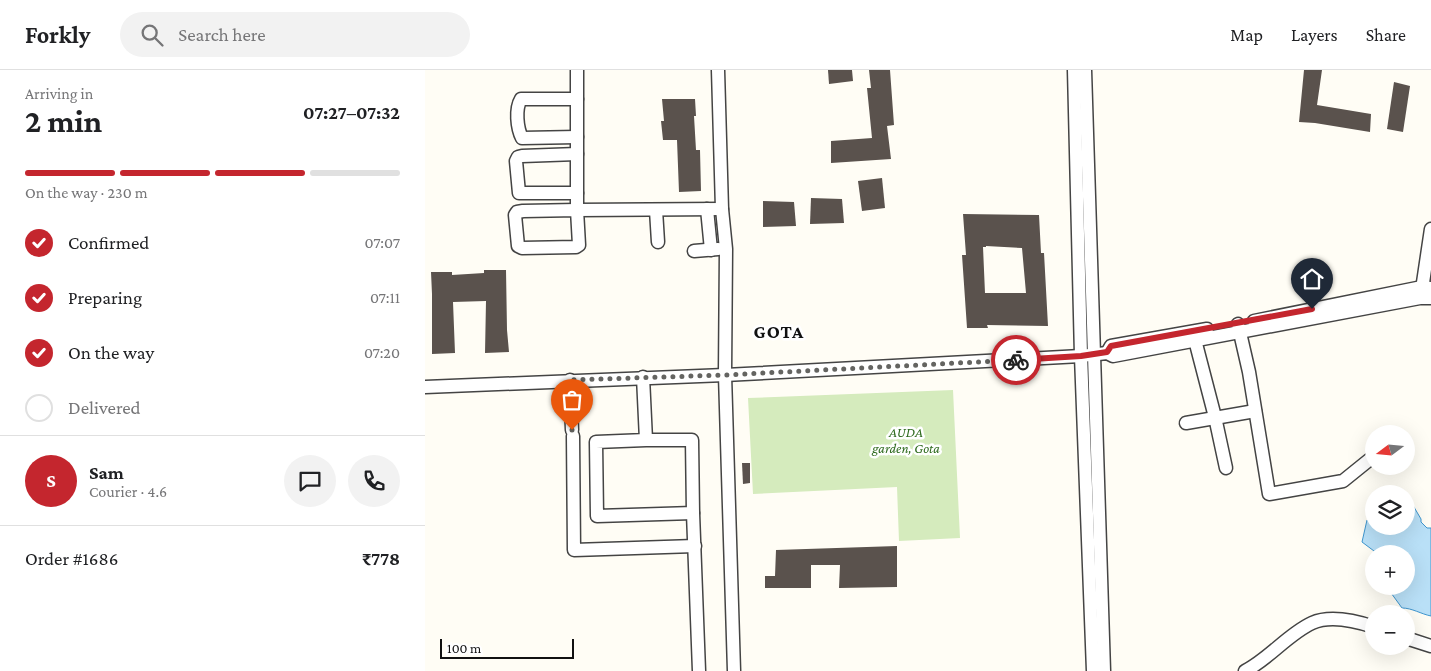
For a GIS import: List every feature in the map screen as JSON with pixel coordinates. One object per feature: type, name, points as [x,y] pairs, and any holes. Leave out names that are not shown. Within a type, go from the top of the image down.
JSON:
[{"type":"street","points":[[577,70],[577,210],[579,245],[576,247],[522,248],[518,246],[515,215],[517,212],[577,210],[722,209]]},
{"type":"street","points":[[718,70],[722,209],[726,249],[725,375],[734,671]]},
{"type":"street","points":[[1073,70],[1094,354],[1093,671]]},
{"type":"street","points":[[1085,70],[1104,671]]},
{"type":"street","points":[[577,99],[521,99],[518,104],[518,131],[522,138],[577,137]]},
{"type":"street","points":[[577,154],[522,156],[518,157],[516,161],[519,193],[577,193]]},
{"type":"street","points":[[657,210],[658,242]]},
{"type":"street","points":[[707,210],[711,250]]},
{"type":"street","points":[[1094,354],[1111,346],[1239,328],[1426,293],[1431,229]]},
{"type":"street","points":[[694,250],[726,249]]},
{"type":"street","points":[[425,386],[725,375],[1094,354],[1113,356],[1195,340],[1239,328]]},
{"type":"street","points":[[1239,328],[1249,372],[1269,494],[1343,482],[1365,464]]},
{"type":"street","points":[[1195,340],[1226,468]]},
{"type":"street","points":[[643,377],[646,440]]},
{"type":"street","points":[[570,380],[574,550],[695,546]]},
{"type":"street","points":[[1186,423],[1255,410]]},
{"type":"street","points":[[572,436],[596,442],[692,440],[699,671]]},
{"type":"street","points":[[596,442],[597,516]]},
{"type":"street","points":[[573,517],[693,513]]},
{"type":"street","points":[[1249,670],[1297,632],[1313,622],[1349,620],[1365,624]]},
{"type":"street","points":[[1415,641],[1431,646]]},
{"type":"green space","name":"AUDA garden, Gota","points":[[953,390],[960,538],[899,541],[897,487],[753,494],[748,398]]},
{"type":"water","points":[[1415,509],[1421,522],[1427,528],[1431,528],[1431,616],[1415,611],[1415,605],[1400,605],[1393,595],[1415,595],[1415,545],[1366,545],[1362,542],[1365,529],[1365,535],[1415,535]]},
{"type":"building","points":[[828,70],[852,70],[853,81],[829,84]]},
{"type":"building","points":[[869,70],[890,70],[894,125],[887,126],[891,159],[831,163],[831,141],[872,138],[867,88],[871,88]]},
{"type":"building","points":[[1304,70],[1322,70],[1317,105],[1371,114],[1370,132],[1299,122]]},
{"type":"building","points":[[1394,82],[1410,86],[1403,132],[1387,129]]},
{"type":"building","points":[[662,99],[695,99],[696,150],[700,150],[701,191],[679,192],[677,140],[663,140],[661,121],[664,121]]},
{"type":"building","points":[[882,178],[885,208],[862,211],[858,181]]},
{"type":"building","points":[[811,198],[842,199],[844,223],[810,224]]},
{"type":"building","points":[[763,201],[794,202],[796,226],[763,227]]},
{"type":"building","points":[[963,214],[1039,215],[1041,253],[1044,253],[1048,326],[987,325],[988,328],[967,328],[962,255],[966,255]],"holes":[[[983,247],[1022,248],[1026,293],[985,293]]]},
{"type":"building","points":[[484,270],[506,270],[509,352],[485,353],[486,301],[453,302],[455,353],[432,354],[431,272],[452,272],[452,275],[484,273]]},
{"type":"building","points":[[742,463],[750,463],[750,483],[743,484]]},
{"type":"building","points":[[897,546],[897,587],[839,588],[840,565],[811,565],[811,588],[765,588],[765,576],[775,576],[776,550]]},
{"type":"way so far","points":[[572,430],[570,380],[725,375],[1016,360]]},
{"type":"district","name":"GOTA","points":[[779,331]]},
{"type":"route","points":[[1016,360],[1081,356],[1107,352],[1111,346],[1312,309]]}]
